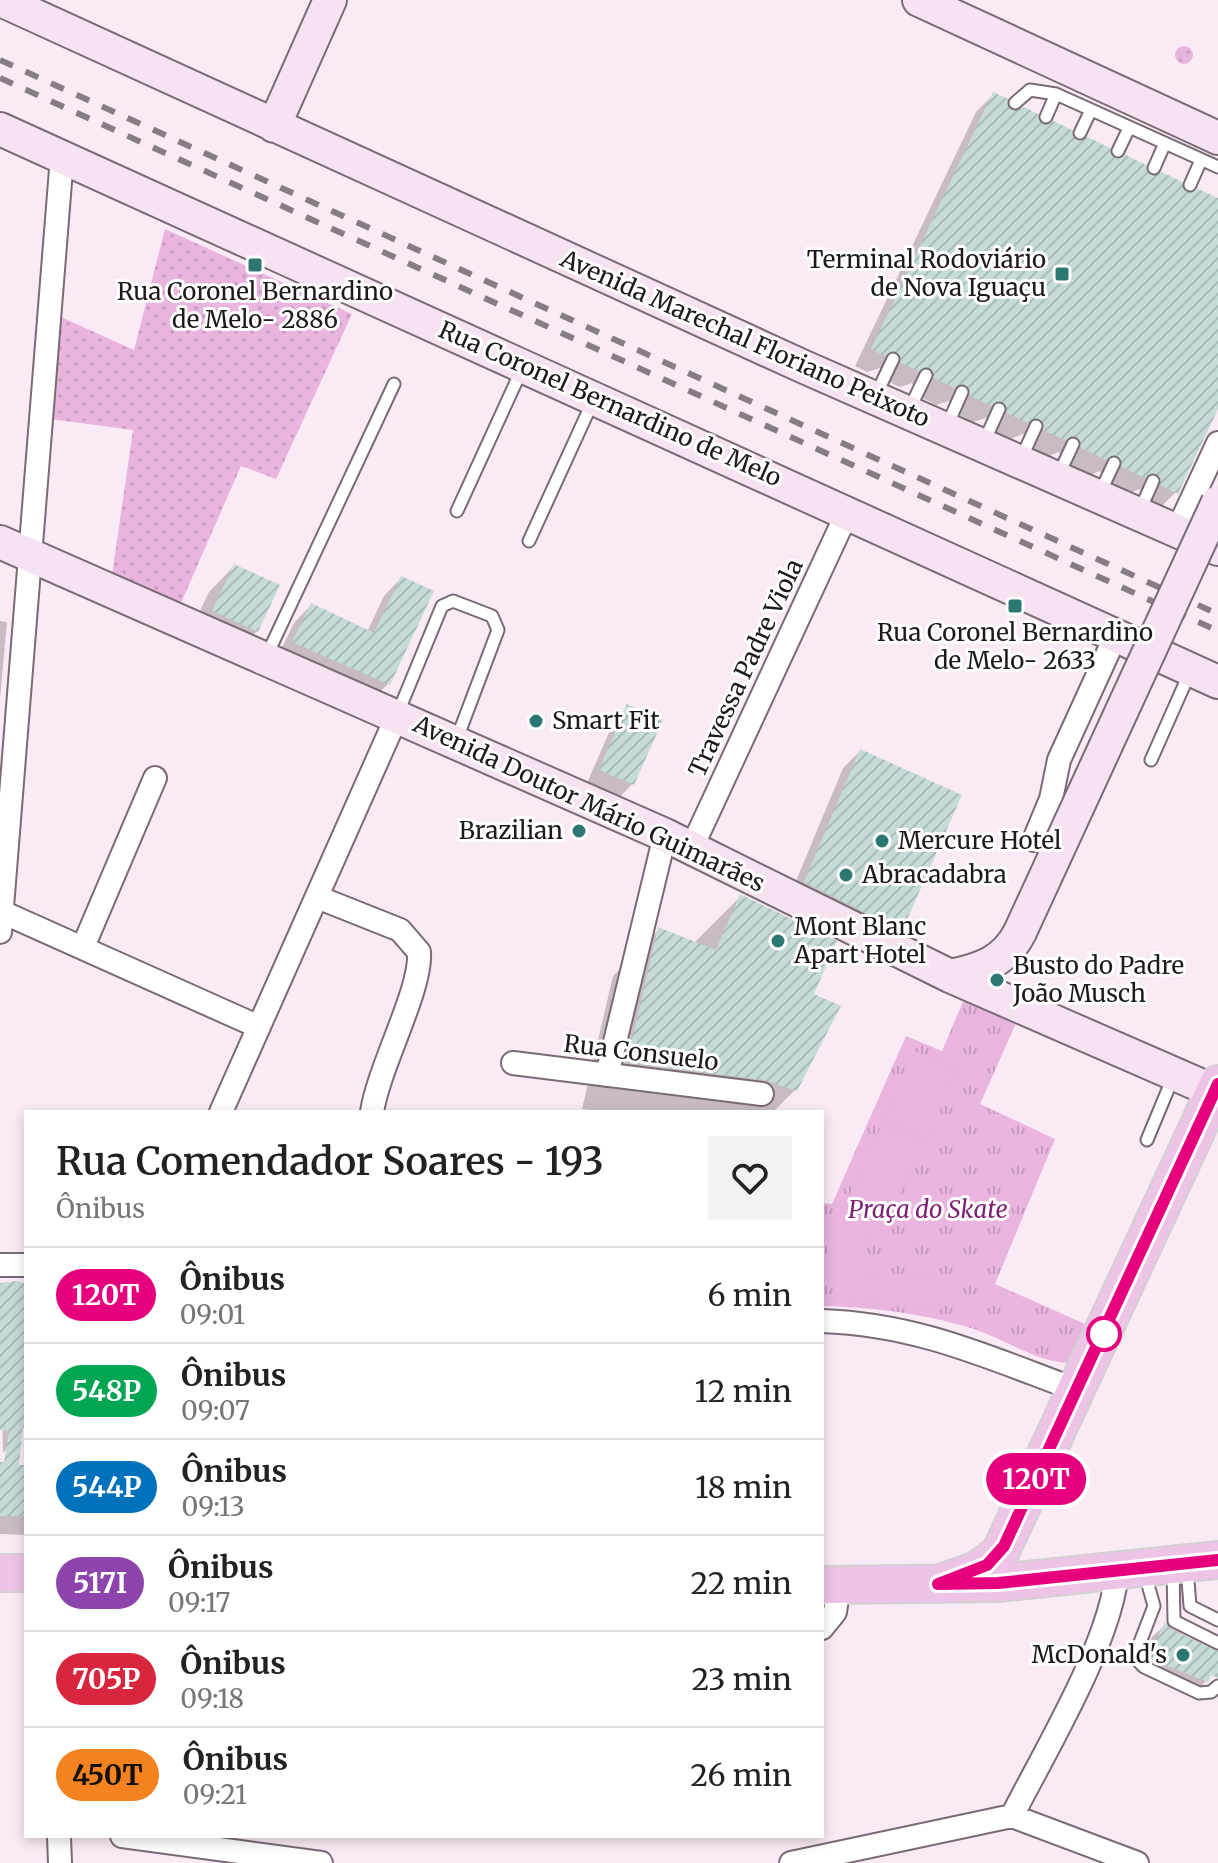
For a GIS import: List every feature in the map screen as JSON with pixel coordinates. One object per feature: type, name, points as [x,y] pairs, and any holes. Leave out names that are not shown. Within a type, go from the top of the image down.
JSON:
[{"type":"main road","name":"Avenida Marechal Floriano Peixoto","points":[[1,0],[874,397],[1218,549]]},
{"type":"main road","points":[[274,126],[330,0]]},
{"type":"main road","points":[[926,1],[1210,149]]},
{"type":"main road","name":"Rua Coronel Bernardino de Melo","points":[[0,129],[848,511],[1204,676]]},
{"type":"main road","points":[[950,976],[990,965],[1018,935],[1218,502]]},
{"type":"main road","name":"Avenida Doutor Mário Guimarães","points":[[0,542],[678,841],[950,976],[1034,1014],[1174,1074],[1217,1089]]},
{"type":"main road","points":[[1018,935],[1016,984],[1034,1014]]},
{"type":"main road","points":[[938,1584],[987,1565],[1000,1553],[1217,1089]]},
{"type":"main road","points":[[1016,1523],[1015,1537],[1021,1555],[1036,1570],[1054,1575]]},
{"type":"main road","points":[[830,1585],[998,1583],[1167,1564]]},
{"type":"main road","points":[[0,1573],[24,1573]]},
{"type":"street","points":[[62,157],[31,556],[10,702],[1,918],[83,947],[259,1027]]},
{"type":"street","points":[[1177,531],[1218,443]]},
{"type":"street","name":"Travessa Padre Viola","points":[[607,1075],[678,841],[848,511]]},
{"type":"street","points":[[1034,840],[1051,799],[1059,760],[1116,635]]},
{"type":"street","points":[[222,1110],[397,716]]},
{"type":"street","points":[[83,947],[155,778]]},
{"type":"street","points":[[317,897],[400,930],[419,952],[417,972],[382,1066],[372,1110]]},
{"type":"street","name":"Rua Consuelo","points":[[513,1063],[762,1094]]},
{"type":"street","points":[[0,1265],[24,1265]]},
{"type":"street","points":[[824,1321],[875,1324],[923,1334],[1077,1390]]},
{"type":"street","points":[[1012,1816],[1064,1714],[1114,1602],[1167,1564]]},
{"type":"street","points":[[824,1626],[835,1612],[830,1585]]},
{"type":"street","points":[[791,1863],[1012,1816],[1137,1863]]},
{"type":"street","points":[[59,1838],[60,1863]]},
{"type":"street","points":[[137,1838],[321,1863]]},
{"type":"lane","points":[[1015,103],[1030,90],[1056,94],[1165,143],[1210,149]]},
{"type":"lane","points":[[1046,117],[1056,94]]},
{"type":"lane","points":[[1080,133],[1091,110]]},
{"type":"lane","points":[[1118,151],[1129,128]]},
{"type":"lane","points":[[1154,168],[1165,143]]},
{"type":"lane","points":[[1210,149],[1218,167]]},
{"type":"lane","points":[[1190,185],[1210,149]]},
{"type":"lane","points":[[874,397],[893,359]]},
{"type":"lane","points":[[457,511],[524,365]]},
{"type":"lane","points":[[908,412],[926,375]]},
{"type":"lane","points":[[264,659],[394,384]]},
{"type":"lane","points":[[946,429],[962,392]]},
{"type":"lane","points":[[529,541],[595,397]]},
{"type":"lane","points":[[983,445],[999,409]]},
{"type":"lane","points":[[1020,461],[1036,426]]},
{"type":"lane","points":[[1058,478],[1073,444]]},
{"type":"lane","points":[[1099,497],[1114,463]]},
{"type":"lane","points":[[1139,514],[1153,481]]},
{"type":"lane","points":[[397,716],[442,606],[453,601],[492,616],[498,630],[456,742]]},
{"type":"lane","points":[[1151,760],[1204,676]]},
{"type":"lane","points":[[1147,1140],[1174,1074]]},
{"type":"lane","points":[[1167,1564],[1194,1610],[1218,1620]]},
{"type":"lane","points":[[1167,1564],[1174,1621],[1218,1643]]},
{"type":"lane","points":[[1167,1564],[1139,1645],[1138,1661],[1144,1667],[1199,1693],[1211,1692],[1218,1686]]},
{"type":"green space","points":[[1184,46],[1193,55],[1184,64],[1175,55]]},
{"type":"green space","points":[[165,229],[352,314],[276,479],[241,466],[181,603],[112,575],[133,430],[50,419],[61,317],[134,350]]},
{"type":"green space","name":"Praça do Skate","points":[[965,997],[1017,1021],[980,1104],[1055,1139],[995,1284],[1094,1328],[1069,1363],[1043,1358],[947,1321],[894,1312],[824,1306],[824,1203],[832,1204],[906,1036],[942,1051]]},
{"type":"green space","points":[[915,1051],[958,1069],[926,1139],[883,1120]]},
{"type":"green space","points":[[882,1124],[924,1142],[892,1212],[850,1193]]},
{"type":"green space","points":[[851,1204],[869,1219],[864,1257],[866,1272],[883,1278],[941,1273],[948,1282],[948,1304],[936,1311],[924,1311],[866,1300],[836,1289],[829,1259],[832,1234],[842,1206]]},
{"type":"building","name":"Terminal Rodoviário de Nova Iguaçu","points":[[993,92],[1008,99],[1012,111],[1024,107],[1038,114],[1042,124],[1054,121],[1072,130],[1077,141],[1088,137],[1110,148],[1115,159],[1126,155],[1146,165],[1150,175],[1162,172],[1182,182],[1186,192],[1198,189],[1218,198],[1218,409],[1178,494],[1160,485],[1157,474],[1145,478],[1122,467],[1117,455],[1106,460],[1081,448],[1076,436],[1065,440],[1043,430],[1040,419],[1028,423],[1007,413],[1003,402],[991,406],[970,396],[966,385],[954,388],[934,378],[929,367],[918,371],[901,363],[897,352],[885,356],[871,349]]},
{"type":"building","points":[[234,564],[280,585],[258,632],[212,611]]},
{"type":"building","points":[[401,576],[434,591],[390,685],[292,642],[311,603],[374,633]]},
{"type":"building","points":[[627,704],[663,720],[634,785],[599,770]]},
{"type":"building","name":"Mercure Hotel","points":[[860,749],[962,795],[902,931],[804,882]]},
{"type":"building","points":[[740,894],[837,941],[814,994],[841,1006],[797,1091],[764,1080],[627,1063],[658,927],[716,950]]},
{"type":"building","points":[[0,1283],[24,1283],[24,1425],[19,1465],[24,1465],[24,1516],[0,1516],[0,1462],[4,1462],[9,1431],[0,1430]]},
{"type":"building","name":"McDonald's","points":[[1165,1622],[1170,1629],[1218,1651],[1218,1678],[1211,1675],[1208,1682],[1147,1658]]},
{"type":"railway","points":[[0,60],[1218,614]]},
{"type":"railway","points":[[0,78],[1218,631]]},
{"type":"bus line","name":"120T","points":[[1218,1084],[1004,1546],[987,1565],[958,1579],[938,1584],[998,1583],[1218,1560]]},
{"type":"place","name":"Rua Coronel Bernardino de Melo- 2886","points":[[255,265]]},
{"type":"place","name":"Terminal Rodoviário de Nova Iguaçu","points":[[1062,274]]},
{"type":"place","name":"Rua Coronel Bernardino de Melo- 2633","points":[[1015,606]]},
{"type":"place","name":"Smart Fit","points":[[536,721]]},
{"type":"place","name":"Brazilian","points":[[579,831]]},
{"type":"place","name":"Mercure Hotel","points":[[882,841]]},
{"type":"place","name":"Abracadabra","points":[[846,875]]},
{"type":"place","name":"Mont Blanc Apart Hotel","points":[[778,941]]},
{"type":"place","name":"Busto do Padre João Musch","points":[[997,980]]},
{"type":"place","name":"McDonald's","points":[[1183,1655]]}]
